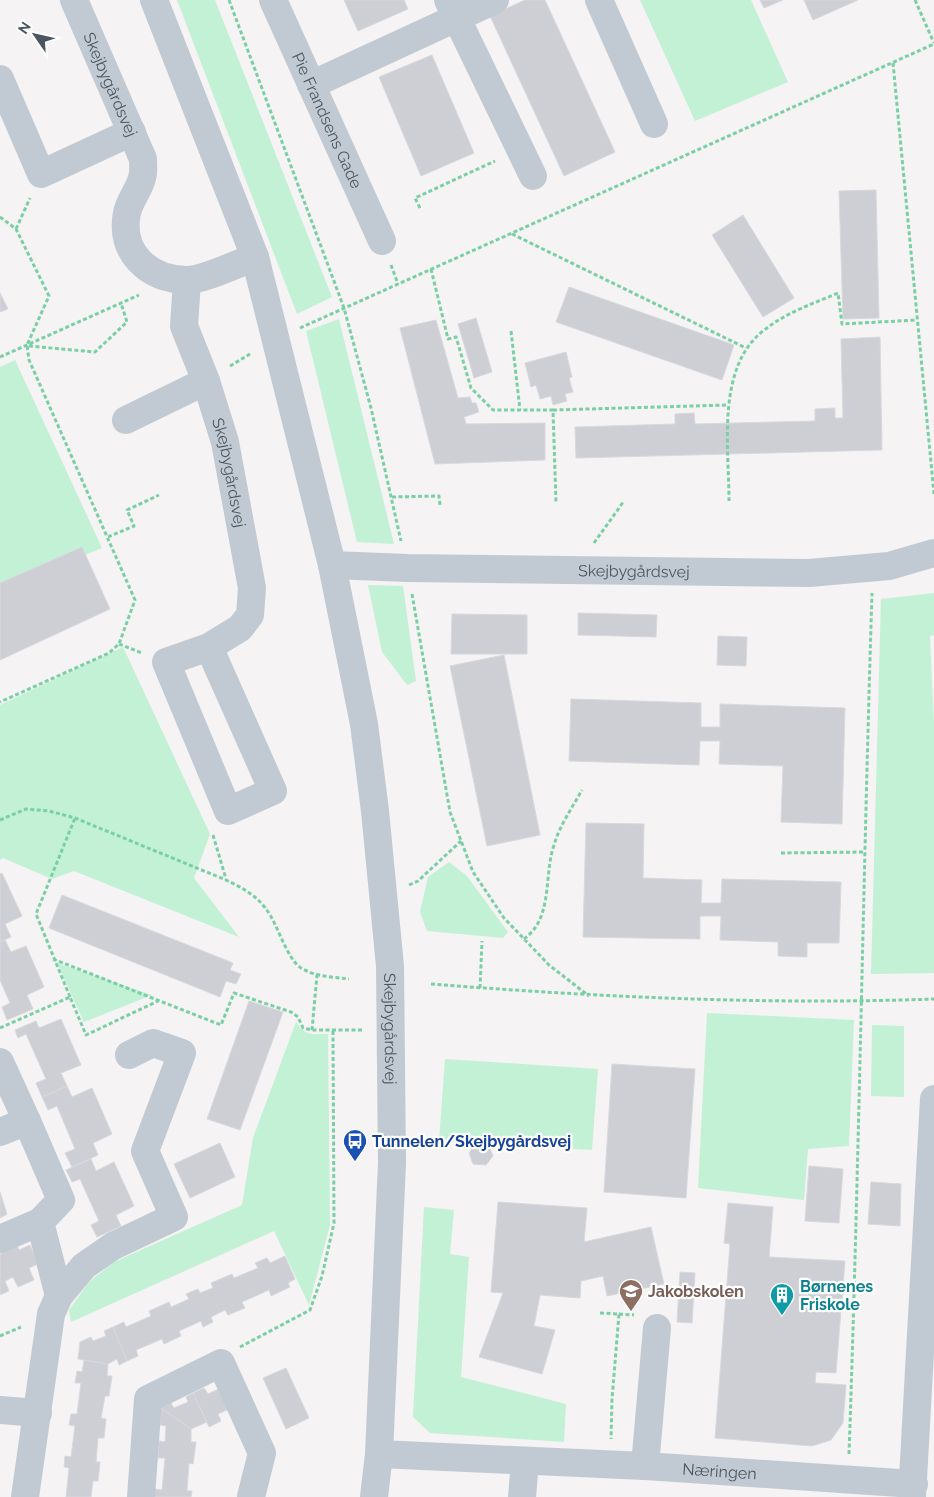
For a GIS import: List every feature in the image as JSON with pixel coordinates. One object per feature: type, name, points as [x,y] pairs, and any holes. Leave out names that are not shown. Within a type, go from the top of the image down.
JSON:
[{"type":"street","name":"Skejbygårdsvej","points":[[74,0],[144,159],[142,178],[127,212],[126,237],[133,255],[144,267],[177,279],[184,326],[206,381],[226,442],[252,588],[250,615],[240,628],[209,647],[166,662],[228,811]]},
{"type":"street","name":"Skejbygårdsvej","points":[[154,0],[255,257],[332,565],[364,724],[375,811],[390,966],[391,1030],[392,1163],[379,1454],[374,1497]]},
{"type":"street","name":"Pie Frandsens Gade","points":[[273,0],[382,241]]},
{"type":"street","points":[[311,85],[453,9],[495,0]]},
{"type":"street","points":[[599,0],[654,124]]},
{"type":"street","points":[[453,9],[532,176]]},
{"type":"street","points":[[0,79],[41,174],[132,132]]},
{"type":"street","points":[[177,279],[210,274],[255,257]]},
{"type":"street","points":[[126,420],[206,381]]},
{"type":"street","name":"Skejbygårdsvej","points":[[332,565],[408,568],[809,573],[890,566],[934,552]]},
{"type":"street","points":[[209,647],[272,791],[228,811]]},
{"type":"street","points":[[25,1497],[51,1314],[59,1296],[84,1266],[113,1246],[174,1217],[145,1151],[182,1053],[153,1043],[129,1055]]},
{"type":"street","points":[[0,1062],[61,1200],[40,1222],[0,1240]]},
{"type":"street","name":"Næringen","points":[[379,1454],[646,1466],[848,1481],[913,1491],[931,1214],[934,1099]]},
{"type":"street","points":[[0,1132],[27,1121]]},
{"type":"street","points":[[40,1222],[59,1296]]},
{"type":"street","points":[[646,1466],[657,1328]]},
{"type":"street","points":[[141,1497],[148,1399],[220,1363],[262,1453],[251,1497]]},
{"type":"street","points":[[0,1410],[38,1413]]},
{"type":"street","points":[[522,1497],[525,1461]]},
{"type":"path","points":[[229,0],[344,308],[371,408],[408,568],[450,812],[473,872],[504,918],[549,965],[589,996]]},
{"type":"path","points":[[206,381],[276,338],[934,44],[914,0]]},
{"type":"path","points":[[893,63],[934,494]]},
{"type":"path","points":[[420,208],[415,198],[520,150]]},
{"type":"path","points":[[16,229],[41,174]]},
{"type":"path","points":[[0,217],[16,229],[50,296],[27,345],[29,360],[135,600],[119,644],[109,654],[0,702]]},
{"type":"path","points":[[512,233],[746,348]]},
{"type":"path","points":[[431,269],[448,340],[456,337],[471,388],[493,410],[553,410],[728,404]]},
{"type":"path","points":[[0,357],[177,279]]},
{"type":"path","points":[[729,501],[728,404],[733,378],[746,348],[762,331],[796,310],[838,293],[842,324],[917,320]]},
{"type":"path","points":[[27,345],[95,352],[127,322],[121,303]]},
{"type":"path","points":[[511,331],[520,410]]},
{"type":"path","points":[[553,410],[556,502]]},
{"type":"path","points":[[108,537],[134,526],[127,510],[159,495]]},
{"type":"path","points":[[392,497],[439,496],[440,506]]},
{"type":"path","points":[[602,532],[624,501]]},
{"type":"path","points":[[848,1481],[857,1228],[864,852],[872,592]]},
{"type":"path","points":[[524,939],[535,928],[543,906],[548,867],[554,845],[563,822],[582,790]]},
{"type":"path","points":[[0,820],[26,810],[49,811],[75,818],[226,880],[249,891],[267,909],[288,950],[300,967],[317,975],[349,979]]},
{"type":"path","points":[[226,880],[213,833],[228,811]]},
{"type":"path","points":[[75,818],[36,914],[86,1035],[159,1001]]},
{"type":"path","points":[[418,881],[461,841]]},
{"type":"path","points":[[781,853],[864,852]]},
{"type":"path","points":[[480,988],[482,941]]},
{"type":"path","points":[[53,959],[221,1025],[234,993],[291,1012],[298,1017],[304,1028],[312,1030],[391,1030]]},
{"type":"path","points":[[312,1030],[317,975]]},
{"type":"path","points":[[431,984],[589,996],[861,1002],[934,999]]},
{"type":"path","points":[[0,1028],[70,997]]},
{"type":"path","points":[[220,1363],[228,1353],[310,1310],[322,1276],[334,1223],[333,1030]]},
{"type":"path","points":[[600,1313],[619,1314],[612,1399],[610,1464]]},
{"type":"green space","points":[[177,0],[215,0],[332,297],[297,314]]},
{"type":"green space","points":[[640,0],[751,0],[788,82],[695,121]]},
{"type":"green space","points":[[339,319],[394,544],[357,542],[306,331]]},
{"type":"green space","points":[[15,360],[102,548],[0,590],[0,367]]},
{"type":"green space","points":[[368,585],[403,586],[416,681],[407,685],[382,652]]},
{"type":"green space","points":[[934,593],[934,635],[930,636],[934,723],[934,973],[871,974],[881,599]]},
{"type":"green space","points":[[123,647],[210,834],[194,878],[239,937],[74,871],[52,879],[3,858],[0,860],[0,705]]},
{"type":"green space","points":[[449,862],[467,876],[508,932],[503,938],[427,931],[420,912],[428,877]]},
{"type":"green space","points":[[57,963],[152,995],[84,1022]]},
{"type":"green space","points":[[707,1013],[854,1020],[849,1146],[808,1149],[804,1200],[698,1188]]},
{"type":"green space","points":[[296,1022],[307,1032],[328,1034],[330,1225],[309,1305],[274,1231],[71,1322],[69,1310],[89,1282],[114,1262],[242,1205],[253,1138]]},
{"type":"green space","points":[[872,1025],[904,1026],[904,1097],[871,1096]]},
{"type":"green space","points":[[445,1059],[598,1069],[592,1150],[439,1141]]},
{"type":"green space","points":[[424,1207],[454,1210],[450,1254],[469,1257],[461,1377],[566,1404],[564,1442],[430,1433],[413,1417]]},
{"type":"building","points":[[344,0],[404,0],[408,9],[358,31]]},
{"type":"building","points":[[525,0],[545,0],[615,152],[564,176],[490,16]]},
{"type":"building","points":[[760,0],[783,0],[764,8]]},
{"type":"building","points":[[804,0],[858,0],[813,20]]},
{"type":"building","points":[[432,55],[474,153],[421,176],[379,77]]},
{"type":"building","points":[[876,190],[879,318],[843,319],[839,191]]},
{"type":"building","points":[[743,215],[794,298],[763,317],[712,235]]},
{"type":"building","points":[[569,287],[734,345],[722,380],[556,322]]},
{"type":"building","points":[[0,293],[8,309],[0,312]]},
{"type":"building","points":[[476,318],[492,372],[474,378],[458,324]]},
{"type":"building","points":[[436,320],[458,398],[470,397],[472,403],[476,403],[479,412],[464,417],[466,424],[545,423],[545,460],[435,464],[400,328]]},
{"type":"building","points":[[880,337],[882,450],[576,458],[575,427],[675,424],[675,414],[694,413],[695,424],[815,421],[815,409],[835,408],[835,418],[843,418],[841,339]]},
{"type":"building","points":[[566,352],[572,377],[569,378],[573,392],[565,394],[567,401],[553,405],[551,396],[540,399],[536,385],[531,387],[525,363]]},
{"type":"building","points":[[82,547],[110,609],[0,660],[0,583]]},
{"type":"building","points":[[578,613],[657,615],[656,637],[578,635]]},
{"type":"building","points":[[452,614],[527,615],[527,654],[451,654]]},
{"type":"building","points":[[718,636],[747,637],[746,666],[717,665]]},
{"type":"building","points":[[504,655],[540,835],[487,846],[450,666]]},
{"type":"building","points":[[571,699],[701,703],[701,727],[720,727],[720,704],[845,708],[842,824],[781,822],[783,766],[719,764],[720,741],[700,741],[699,765],[569,761]]},
{"type":"building","points":[[586,823],[644,824],[643,878],[702,880],[701,903],[721,903],[722,879],[841,882],[839,943],[807,943],[807,957],[778,956],[778,942],[720,940],[721,916],[700,916],[700,939],[583,937]]},
{"type":"building","points":[[2,873],[22,916],[5,924],[11,937],[0,942],[0,874]]},
{"type":"building","points":[[62,895],[233,963],[230,970],[241,974],[236,984],[226,981],[220,997],[49,928]]},
{"type":"building","points":[[5,940],[11,952],[26,946],[44,987],[27,995],[33,1009],[7,1020],[2,1007],[10,1003],[0,980],[0,942]]},
{"type":"building","points":[[249,1001],[283,1012],[240,1130],[207,1119]]},
{"type":"building","points":[[61,1019],[81,1065],[61,1073],[67,1086],[42,1097],[36,1083],[46,1079],[26,1034],[18,1038],[15,1030],[36,1021],[39,1028]]},
{"type":"building","points":[[612,1064],[695,1069],[686,1198],[604,1192]]},
{"type":"building","points":[[67,1086],[72,1097],[92,1088],[112,1134],[93,1143],[98,1155],[72,1167],[65,1153],[75,1149],[57,1106],[48,1110],[42,1097]]},
{"type":"building","points":[[220,1143],[235,1177],[190,1198],[174,1164]]},
{"type":"building","points":[[476,1143],[488,1144],[493,1156],[486,1165],[473,1164],[469,1153]]},
{"type":"building","points":[[91,1159],[96,1171],[114,1162],[134,1206],[116,1215],[121,1226],[97,1237],[91,1225],[99,1221],[80,1179],[72,1182],[66,1170]]},
{"type":"building","points":[[809,1166],[843,1169],[839,1223],[805,1221]]},
{"type":"building","points":[[871,1182],[901,1184],[900,1226],[868,1224]]},
{"type":"building","points":[[0,1192],[7,1214],[0,1218]]},
{"type":"building","points":[[498,1202],[587,1208],[584,1242],[651,1227],[664,1284],[607,1296],[603,1276],[581,1281],[580,1298],[540,1295],[534,1326],[555,1330],[542,1374],[479,1357],[503,1293],[491,1292]]},
{"type":"building","name":"Børnenes Friskole","points":[[728,1203],[773,1207],[769,1257],[845,1261],[836,1373],[816,1372],[815,1383],[846,1385],[843,1423],[831,1440],[812,1446],[715,1438],[730,1244],[724,1243]]},
{"type":"building","points":[[15,1241],[19,1250],[30,1245],[38,1264],[29,1268],[34,1280],[18,1287],[13,1277],[5,1281],[9,1291],[0,1295],[0,1254],[2,1253],[0,1249]]},
{"type":"building","points":[[285,1256],[295,1279],[288,1283],[290,1287],[271,1296],[269,1290],[242,1302],[245,1308],[228,1315],[225,1310],[211,1317],[213,1322],[203,1327],[201,1321],[179,1331],[181,1336],[164,1344],[162,1339],[136,1350],[138,1356],[127,1361],[113,1327],[124,1322],[126,1327],[151,1316],[149,1311],[169,1302],[171,1307],[189,1299],[186,1294],[198,1289],[200,1293],[213,1288],[211,1283],[232,1274],[234,1278],[258,1268],[255,1263],[267,1258],[270,1263]]},
{"type":"building","points":[[680,1272],[695,1273],[692,1323],[677,1322]]},
{"type":"building","points":[[113,1327],[127,1361],[119,1365],[117,1359],[108,1364],[78,1359],[80,1342],[91,1337],[93,1341],[106,1336],[104,1331]]},
{"type":"building","points":[[84,1360],[108,1364],[107,1376],[112,1376],[109,1396],[105,1396],[101,1418],[106,1419],[104,1438],[98,1438],[96,1462],[100,1462],[98,1481],[93,1481],[91,1497],[66,1497],[69,1468],[64,1467],[65,1456],[71,1457],[75,1426],[69,1425],[71,1414],[77,1414],[81,1383],[75,1383],[77,1371],[82,1372]]},
{"type":"building","points":[[286,1368],[309,1418],[286,1429],[263,1378]]},
{"type":"building","points":[[204,1388],[208,1394],[221,1388],[231,1408],[218,1414],[221,1421],[209,1427],[193,1393]]},
{"type":"building","points":[[193,1393],[207,1422],[191,1429],[161,1408],[171,1403],[174,1408],[188,1402],[186,1397]]},
{"type":"building","points":[[161,1408],[191,1429],[191,1442],[196,1442],[193,1464],[189,1463],[187,1491],[192,1491],[191,1497],[154,1497],[155,1489],[162,1490],[165,1458],[158,1458],[159,1441],[165,1442],[166,1426],[160,1425]]},
{"type":"place","name":"Tunnelen/Skejbygårdsvej","points":[[355,1162]]},
{"type":"place","name":"Jakobskolen","points":[[631,1312]]},
{"type":"place","name":"Børnenes Friskole","points":[[782,1316]]}]
